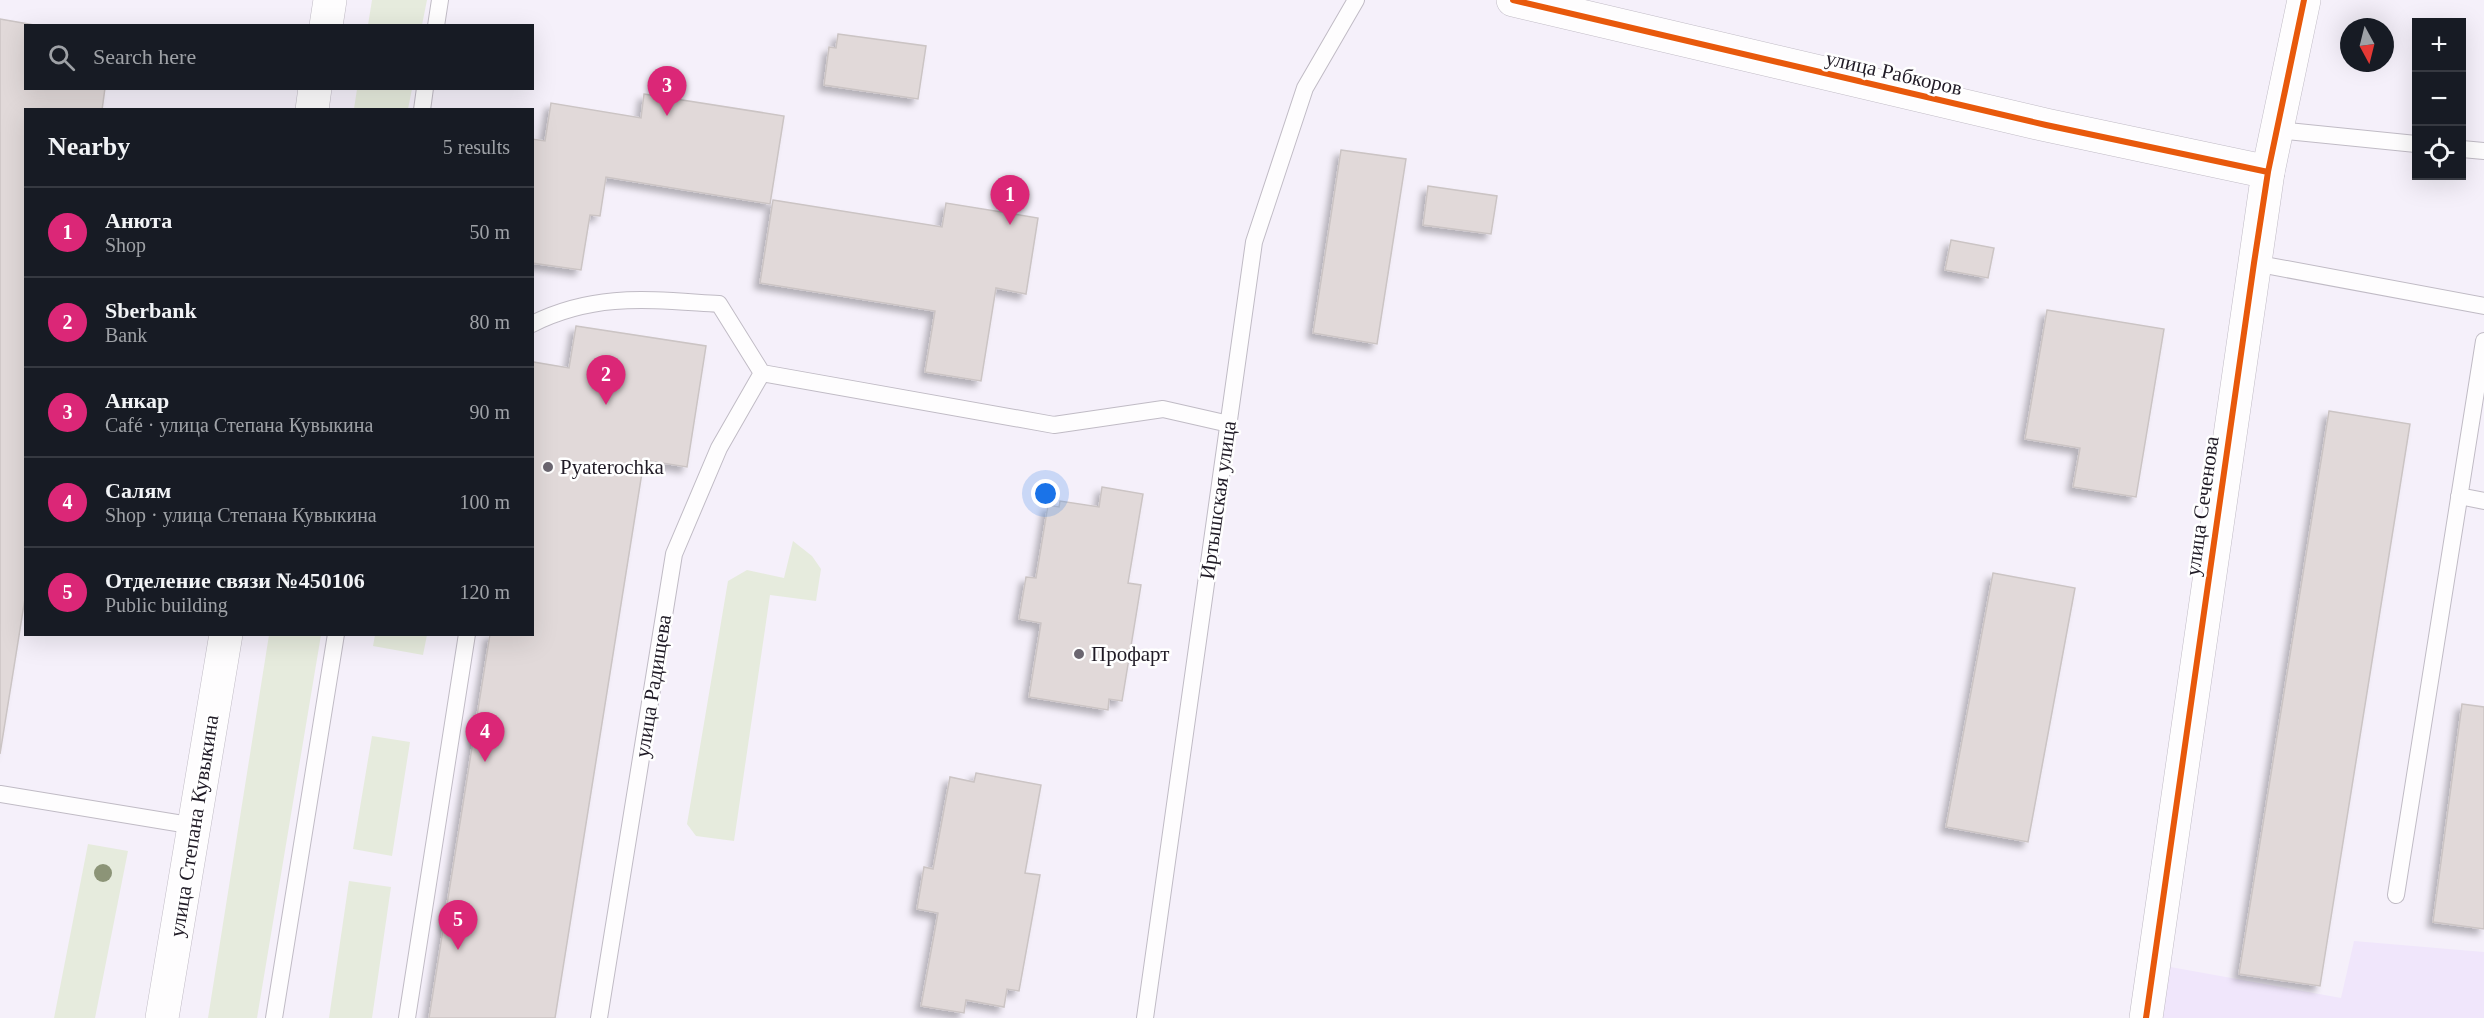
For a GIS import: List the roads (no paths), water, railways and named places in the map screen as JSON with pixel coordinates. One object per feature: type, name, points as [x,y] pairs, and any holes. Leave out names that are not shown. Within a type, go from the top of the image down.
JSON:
[{"type":"street","points":[[326,24],[330,0]]},
{"type":"street","name":"улица Рабкоров","points":[[1514,0],[2046,125],[2268,172]]},
{"type":"street","name":"улица Сеченова","points":[[2145,1018],[2268,172],[2304,0]]},
{"type":"street","points":[[312,108],[315,90]]},
{"type":"street","name":"улица Степана Кувыкина","points":[[162,1018],[226,636]]},
{"type":"lane","points":[[436,24],[440,0]]},
{"type":"lane","name":"Иртышская улица","points":[[1145,1018],[1254,242],[1305,88],[1356,0]]},
{"type":"lane","points":[[422,108],[425,90]]},
{"type":"lane","points":[[2277,130],[2412,144]]},
{"type":"lane","points":[[2466,149],[2484,151]]},
{"type":"lane","points":[[2254,263],[2484,306]]},
{"type":"lane","points":[[534,323],[560,310],[624,299],[719,304],[762,373],[1054,425],[1163,409],[1229,424]]},
{"type":"lane","points":[[2396,895],[2484,341]]},
{"type":"lane","name":"улица Радищева","points":[[600,1018],[674,554],[719,448],[762,373]]},
{"type":"lane","points":[[2459,496],[2484,501]]},
{"type":"lane","points":[[274,1018],[336,636]]},
{"type":"lane","points":[[406,1018],[467,636]]},
{"type":"lane","points":[[0,794],[195,826]]},
{"type":"place","name":"Анкар","points":[[667,116]]},
{"type":"place","name":"Анюта","points":[[1010,225]]},
{"type":"place","name":"Sberbank","points":[[606,405]]},
{"type":"place","name":"Pyaterochka","points":[[548,467]]},
{"type":"place","name":"Профарт","points":[[1079,654]]},
{"type":"place","name":"Салям","points":[[485,762]]},
{"type":"place","name":"Отделение связи №450106","points":[[458,950]]}]
